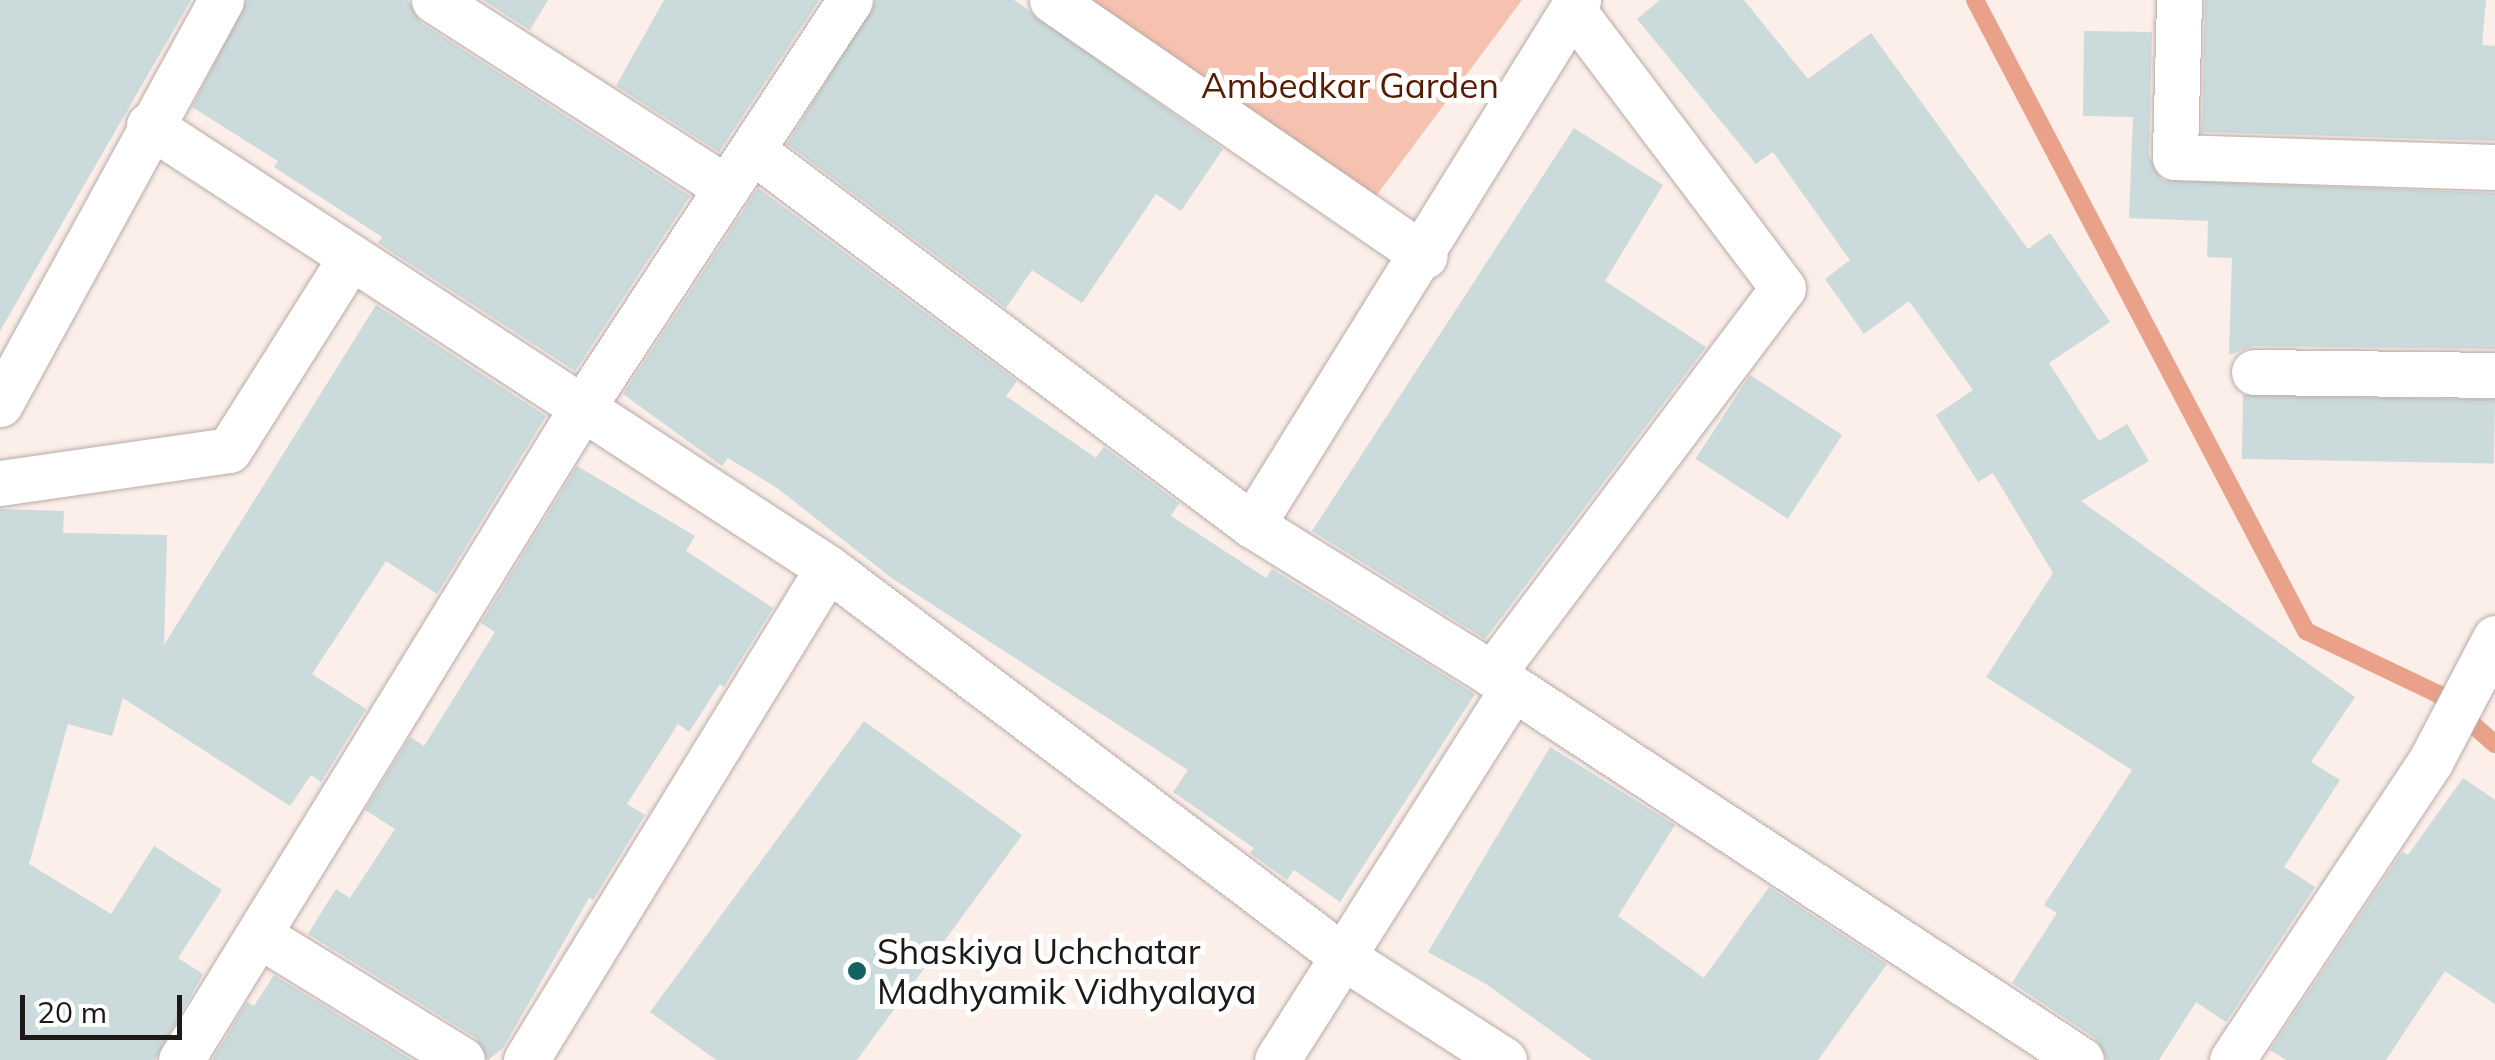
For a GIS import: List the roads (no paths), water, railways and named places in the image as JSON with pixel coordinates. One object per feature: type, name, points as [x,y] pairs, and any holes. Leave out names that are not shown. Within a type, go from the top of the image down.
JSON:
[{"type":"street","points":[[0,404],[148,125],[220,0]]},
{"type":"street","points":[[434,0],[727,188]]},
{"type":"street","points":[[181,1060],[582,408],[850,0]]},
{"type":"street","points":[[1052,0],[1425,256]]},
{"type":"street","points":[[2179,0],[2175,157],[2495,167]]},
{"type":"street","points":[[1252,525],[1425,256],[1576,5],[1783,288],[1501,682],[1345,958],[1277,1060]]},
{"type":"street","points":[[148,125],[828,568],[1345,958],[1504,1060]]},
{"type":"street","points":[[752,150],[1252,525],[1501,682],[2081,1060]]},
{"type":"street","points":[[0,483],[229,450],[352,257]]},
{"type":"street","points":[[2254,372],[2495,375]]},
{"type":"street","points":[[526,1060],[828,568]]},
{"type":"street","points":[[2232,1060],[2430,762],[2495,638]]},
{"type":"street","points":[[259,935],[462,1060]]},
{"type":"waterway","points":[[1975,0],[2306,631],[2438,694],[2495,744]]},
{"type":"place","name":"Shaskiya Uchchatar Madhyamik Vidhyalaya","points":[[857,971]]},
{"type":"park label","name":"Ambedkar Garden","points":[[1350,85]]}]
